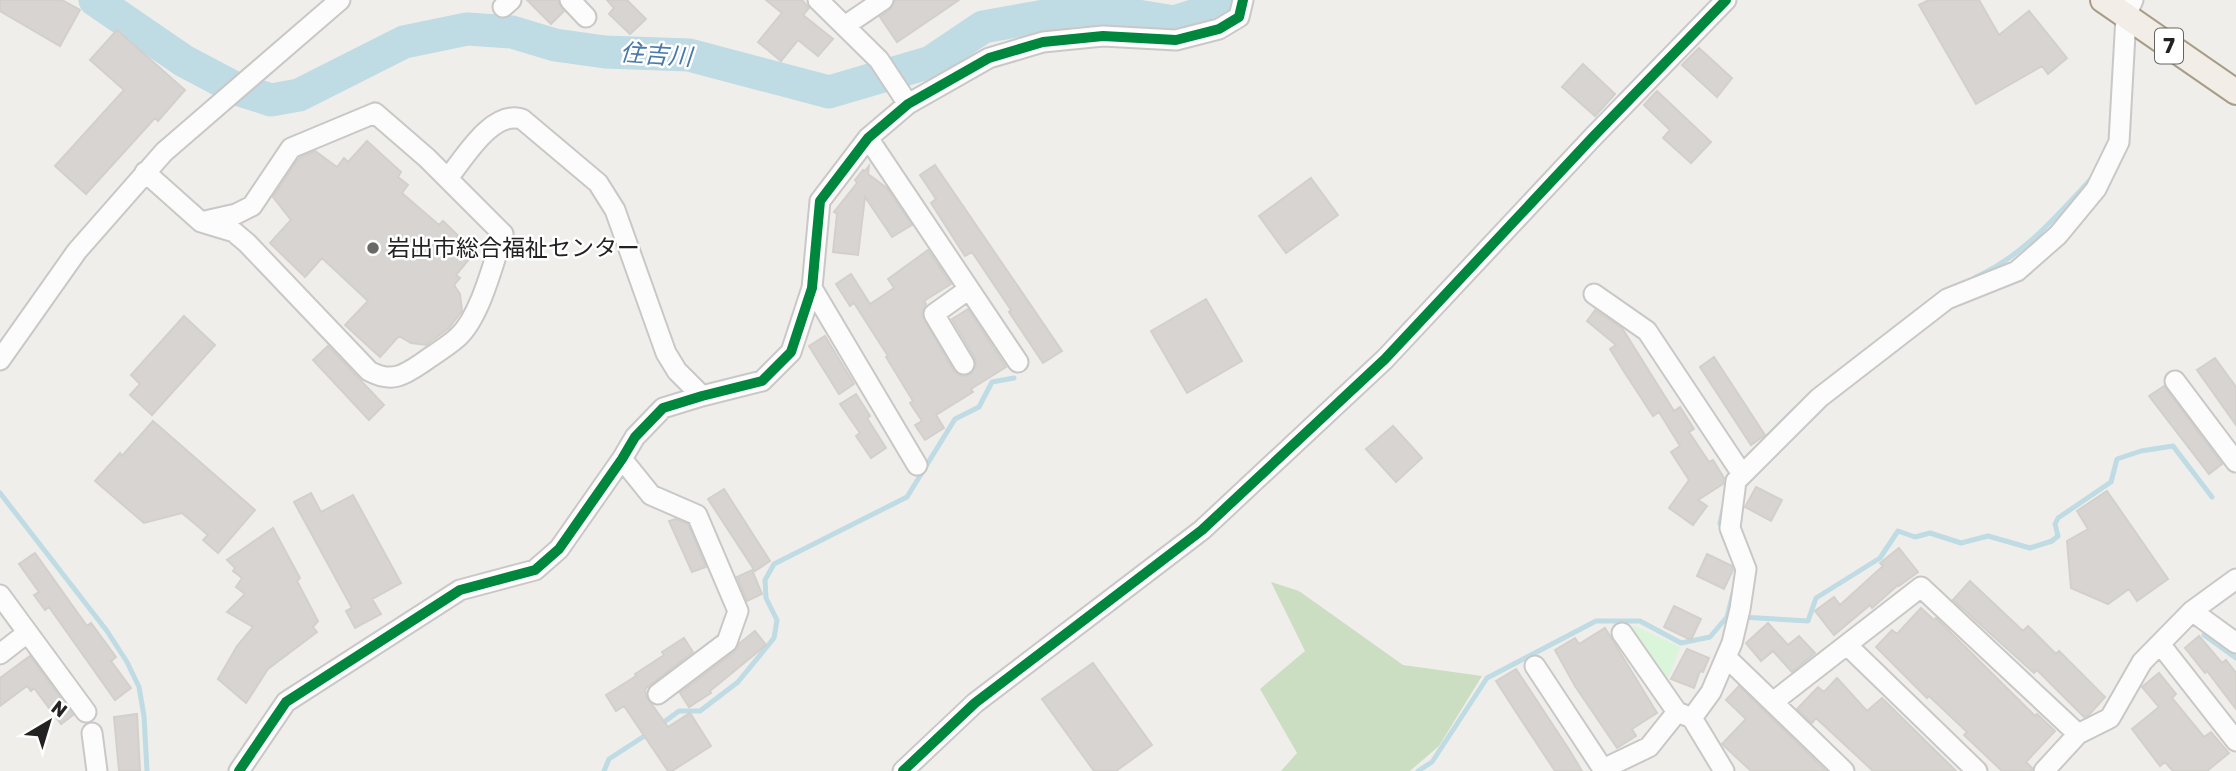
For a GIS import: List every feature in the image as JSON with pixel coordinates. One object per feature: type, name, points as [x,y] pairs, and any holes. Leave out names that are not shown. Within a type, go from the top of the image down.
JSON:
[{"type":"main road","name":"7","points":[[2103,0],[2129,8],[2236,92]]},
{"type":"street","points":[[0,360],[77,251],[145,172],[164,152],[341,0]]},
{"type":"street","points":[[570,0],[586,17]]},
{"type":"street","points":[[818,0],[879,60],[903,96]]},
{"type":"street","points":[[846,25],[883,0]]},
{"type":"street","points":[[903,771],[975,703],[1213,521],[1385,359],[1726,0]]},
{"type":"street","points":[[1535,666],[1603,769],[1649,747],[1711,692],[1726,657],[1740,609],[1746,569],[1730,528],[1735,481],[1819,398],[1947,299],[2017,271],[2057,236],[2096,189],[2119,142],[2129,8]]},
{"type":"street","points":[[239,771],[286,702],[335,668],[460,590],[535,570],[559,549],[635,437],[663,408],[762,381],[791,352],[812,288],[820,201],[903,96],[989,58],[1043,42],[1103,36],[1176,40],[1219,29],[1241,9]]},
{"type":"street","points":[[145,172],[201,222],[234,232],[247,243],[369,371],[381,378],[394,378],[459,337],[478,306],[503,234],[448,178],[375,113],[291,148],[252,206],[236,214],[201,222]]},
{"type":"street","points":[[448,178],[492,124],[512,116],[522,119],[598,183],[615,210],[666,353],[677,372],[702,396]]},
{"type":"street","points":[[868,138],[1018,362]]},
{"type":"street","points":[[812,288],[917,465]]},
{"type":"street","points":[[964,364],[934,314],[969,289]]},
{"type":"street","points":[[1594,294],[1647,331],[1742,474]]},
{"type":"street","points":[[2175,381],[2233,452]]},
{"type":"street","points":[[622,459],[651,495],[697,515],[738,611],[727,642],[658,694]]},
{"type":"street","points":[[2044,771],[2078,734],[2110,718],[2141,662],[2192,611],[2236,579]]},
{"type":"street","points":[[1773,702],[1921,587],[2078,734]]},
{"type":"street","points":[[0,595],[86,712]]},
{"type":"street","points":[[2192,611],[2236,643]]},
{"type":"street","points":[[0,654],[27,633]]},
{"type":"street","points":[[1622,633],[1724,771]]},
{"type":"street","points":[[2160,644],[2236,741]]},
{"type":"street","points":[[1847,645],[1977,771]]},
{"type":"street","points":[[1726,657],[1844,771]]},
{"type":"street","points":[[92,733],[97,771]]},
{"type":"green space","points":[[1271,582],[1299,591],[1403,665],[1482,676],[1439,746],[1410,771],[1281,771],[1297,753],[1260,689],[1305,651]]},
{"type":"green space","points":[[1635,626],[1680,647],[1666,684],[1629,630]]},
{"type":"building","points":[[0,0],[62,0],[80,10],[60,46],[0,11]]},
{"type":"building","points":[[527,0],[558,0],[564,11],[551,24]]},
{"type":"building","points":[[607,0],[627,0],[646,19],[630,34],[609,14],[614,8]]},
{"type":"building","points":[[766,0],[802,0],[809,8],[803,15],[833,39],[818,56],[798,40],[781,61],[758,42],[782,13]]},
{"type":"building","points":[[895,0],[959,0],[897,42],[880,17],[890,10]]},
{"type":"building","points":[[1929,0],[1979,0],[1999,35],[2029,11],[2067,58],[2048,74],[2042,66],[1976,104],[1919,5]]},
{"type":"building","points":[[117,30],[185,90],[158,121],[155,118],[86,194],[55,166],[124,90],[90,60]]},
{"type":"building","points":[[1699,48],[1732,78],[1717,97],[1682,65]]},
{"type":"building","points":[[1583,64],[1615,94],[1595,116],[1562,87]]},
{"type":"building","points":[[1657,91],[1711,142],[1691,163],[1663,138],[1670,130],[1644,105]]},
{"type":"building","name":"岩出市総合福祉センター","points":[[367,141],[401,172],[398,177],[408,185],[402,193],[439,225],[443,221],[475,252],[456,275],[460,278],[454,285],[460,294],[462,311],[449,328],[426,345],[411,343],[399,336],[380,357],[345,325],[368,301],[322,258],[305,277],[270,243],[291,220],[273,197],[299,158],[315,151],[337,167],[344,158],[348,162]]},
{"type":"building","points":[[935,165],[1062,351],[1043,363],[972,252],[965,256],[931,203],[936,199],[920,175]]},
{"type":"building","points":[[869,166],[868,174],[887,188],[912,225],[892,237],[865,197],[858,255],[833,252],[837,214],[834,212],[857,183],[855,180]]},
{"type":"building","points":[[1311,178],[1338,215],[1286,253],[1259,216]]},
{"type":"building","points":[[928,250],[951,284],[924,301],[926,304],[922,315],[953,370],[965,376],[971,374],[976,364],[952,319],[968,309],[1006,367],[936,415],[944,428],[925,440],[915,425],[922,421],[910,403],[913,401],[886,357],[888,356],[854,303],[850,306],[836,284],[851,274],[870,304],[894,288],[888,279]]},
{"type":"building","points":[[1206,299],[1242,361],[1187,393],[1151,331]]},
{"type":"building","points":[[1595,310],[1622,328],[1674,411],[1680,407],[1694,429],[1689,432],[1709,462],[1713,460],[1724,478],[1723,484],[1698,500],[1707,506],[1693,525],[1669,508],[1689,480],[1671,452],[1680,446],[1659,412],[1653,416],[1623,370],[1610,349],[1616,345],[1587,321]]},
{"type":"building","points":[[184,316],[215,345],[152,415],[130,395],[140,384],[131,375]]},
{"type":"building","points":[[825,336],[854,384],[839,394],[809,346]]},
{"type":"building","points":[[328,346],[384,405],[369,420],[313,360]]},
{"type":"building","points":[[1714,357],[1765,435],[1751,445],[1700,367]]},
{"type":"building","points":[[2215,358],[2236,387],[2236,425],[2197,370]]},
{"type":"building","points":[[2164,386],[2222,464],[2209,474],[2149,396]]},
{"type":"building","points":[[856,394],[886,448],[871,458],[856,436],[860,433],[840,404]]},
{"type":"building","points":[[153,421],[255,510],[218,553],[203,540],[208,535],[182,513],[144,523],[95,481]]},
{"type":"building","points":[[1393,426],[1422,458],[1396,482],[1366,449]]},
{"type":"building","points":[[1756,487],[1782,500],[1771,521],[1745,507]]},
{"type":"building","points":[[724,489],[770,561],[755,571],[708,499]]},
{"type":"building","points":[[2107,491],[2168,579],[2137,601],[2129,589],[2108,604],[2071,588],[2067,541],[2088,529],[2077,511]]},
{"type":"building","points":[[311,493],[321,512],[353,495],[401,583],[372,599],[381,614],[355,628],[346,611],[352,608],[294,502]]},
{"type":"building","points":[[675,519],[688,524],[706,567],[692,572],[669,521]]},
{"type":"building","points":[[273,528],[300,578],[297,581],[318,621],[313,627],[317,632],[268,669],[246,703],[218,679],[237,646],[253,627],[227,612],[245,594],[236,587],[242,578],[233,571],[235,568],[227,560]]},
{"type":"building","points":[[1899,548],[1918,572],[1872,608],[1870,605],[1834,635],[1815,611],[1834,597],[1840,605],[1883,566],[1880,563]]},
{"type":"building","points":[[35,553],[87,626],[91,623],[116,657],[111,661],[131,688],[115,700],[49,607],[45,610],[34,595],[39,592],[19,564]]},
{"type":"building","points":[[1707,554],[1732,566],[1733,570],[1724,589],[1697,576]]},
{"type":"building","points":[[752,570],[762,594],[747,601],[737,577]]},
{"type":"building","points":[[1970,581],[2023,631],[2028,626],[2056,654],[2059,651],[2105,697],[2089,715],[2084,717],[2037,670],[2034,673],[1953,600]]},
{"type":"building","points":[[1674,606],[1701,619],[1691,640],[1664,627]]},
{"type":"building","points":[[1921,608],[1934,620],[1936,618],[2035,716],[2037,714],[2055,731],[2026,762],[2032,771],[2002,771],[1964,735],[1967,732],[1929,696],[1927,698],[1876,647],[1892,630],[1897,634]]},
{"type":"building","points":[[1768,623],[1788,645],[1799,636],[1815,653],[1792,672],[1773,651],[1761,661],[1746,643]]},
{"type":"building","points":[[1605,628],[1657,713],[1632,729],[1636,736],[1617,748],[1575,686],[1555,650],[1575,638],[1579,644]]},
{"type":"building","points":[[755,631],[766,645],[710,691],[711,693],[689,707],[680,693],[734,652],[740,643]]},
{"type":"building","points":[[2199,636],[2222,663],[2226,660],[2236,673],[2236,709],[2207,671],[2205,673],[2185,648]]},
{"type":"building","points":[[684,638],[693,652],[645,689],[646,696],[668,727],[690,713],[711,746],[668,771],[624,706],[616,711],[606,695],[636,676],[635,674],[664,655],[662,652]]},
{"type":"building","points":[[1687,649],[1709,658],[1703,672],[1700,671],[1694,688],[1671,679]]},
{"type":"building","points":[[30,656],[73,715],[61,724],[34,688],[31,691],[27,686],[0,706],[0,678]]},
{"type":"building","points":[[1093,663],[1152,745],[1116,771],[1094,771],[1042,699]]},
{"type":"building","points":[[1516,669],[1582,771],[1555,771],[1514,709],[1496,681]]},
{"type":"building","points":[[2159,673],[2176,694],[2172,698],[2204,737],[2211,732],[2229,753],[2207,771],[2173,771],[2165,762],[2160,766],[2132,729],[2159,707],[2142,687]]},
{"type":"building","points":[[1837,678],[1867,711],[1882,698],[1956,771],[1873,771],[1816,718],[1812,723],[1797,709],[1818,687],[1824,692]]},
{"type":"building","points":[[1739,686],[1826,771],[1751,771],[1722,744],[1746,719],[1726,700]]},
{"type":"building","points":[[137,714],[140,771],[119,771],[114,717]]},
{"type":"waterway","name":"住吉川","points":[[95,0],[184,61],[237,89],[271,100],[299,95],[404,42],[467,29],[512,32],[555,45],[605,52],[689,55],[829,92],[931,62],[983,27],[1078,10],[1107,11],[1174,22],[1235,0]]},
{"type":"waterway","points":[[1976,277],[2025,246],[2093,177]]},
{"type":"waterway","points":[[660,725],[679,711],[700,711],[738,682],[774,638],[777,620],[766,598],[765,580],[774,564],[907,497],[955,419],[979,407],[992,382],[1014,378]]},
{"type":"waterway","points":[[1766,438],[1794,410]]},
{"type":"waterway","points":[[1741,617],[1808,621],[1816,598],[1880,558],[1898,531],[1915,537],[1930,533],[1961,543],[1988,536],[2030,548],[2052,541],[2058,536],[2055,524],[2058,518],[2111,482],[2117,459],[2141,451],[2173,446],[2212,497]]},
{"type":"waterway","points":[[0,493],[107,631],[127,662],[139,687],[144,716],[147,771]]},
{"type":"waterway","points":[[1723,510],[1720,523],[1723,531]]},
{"type":"waterway","points":[[1418,771],[1432,762],[1487,678],[1596,621],[1640,621],[1681,643],[1710,637],[1727,617],[1733,593]]},
{"type":"waterway","points":[[2204,635],[2236,658]]},
{"type":"waterway","points":[[604,771],[609,759],[649,733]]},
{"type":"cycle path","points":[[239,771],[286,702],[460,590],[535,570],[559,549],[635,437],[663,408],[762,381],[791,352],[812,288],[820,201],[868,138],[908,104],[989,58],[1043,42],[1103,36],[1176,40],[1219,29],[1239,17],[1243,0]]},
{"type":"cycle path","points":[[903,771],[975,703],[1202,530],[1385,359],[1592,138],[1726,0]]},
{"type":"place","name":"岩出市総合福祉センター","points":[[373,248]]}]
